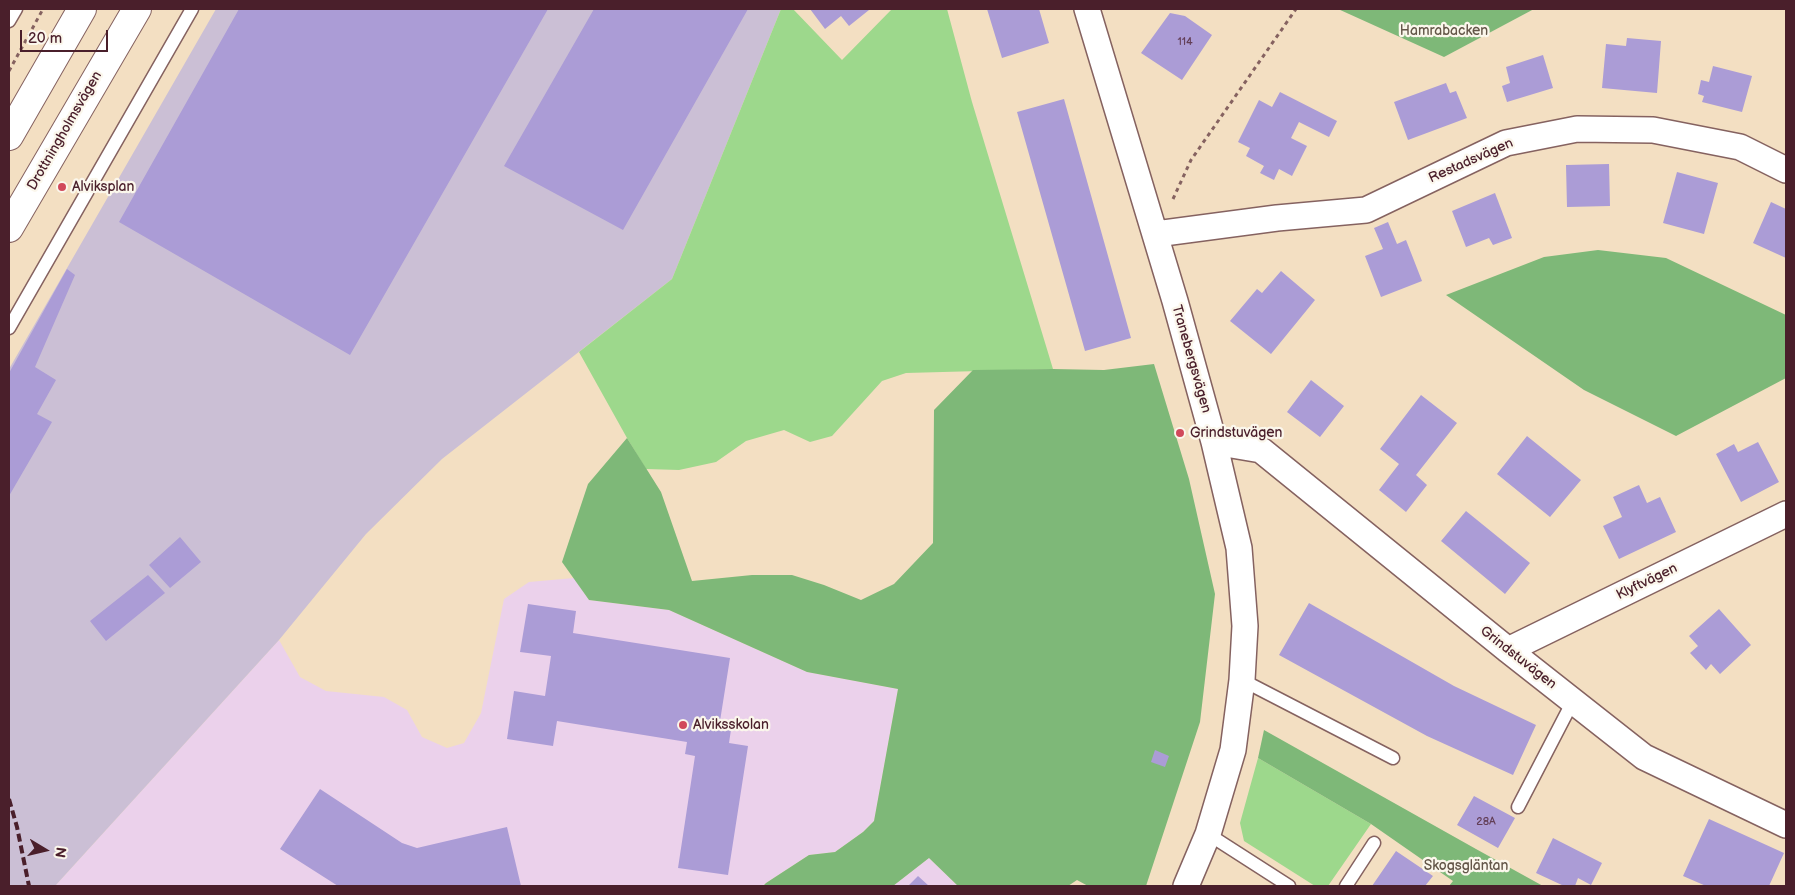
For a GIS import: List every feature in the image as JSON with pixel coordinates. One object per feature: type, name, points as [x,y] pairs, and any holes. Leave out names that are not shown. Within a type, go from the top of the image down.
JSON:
[{"type":"main road","points":[[9,136],[82,9]]},
{"type":"main road","name":"Drottningholmsvägen","points":[[9,228],[136,9]]},
{"type":"street","name":"Tranebergsvägen","points":[[1087,9],[1156,234],[1214,442],[1239,548],[1246,626],[1242,680],[1233,750],[1208,834],[1186,886]]},
{"type":"street","name":"Restadsvägen","points":[[1156,234],[1277,218],[1366,210],[1506,143],[1577,129],[1653,130],[1740,147],[1786,170]]},
{"type":"street","name":"Grindstuvägen","points":[[1214,442],[1261,450],[1508,650],[1644,757],[1786,824]]},
{"type":"street","name":"Klyftvägen","points":[[1508,650],[1786,514]]},
{"type":"lane","points":[[9,21],[16,9]]},
{"type":"lane","points":[[9,328],[192,9]]},
{"type":"lane","points":[[1242,680],[1393,758]]},
{"type":"lane","points":[[1518,807],[1573,702]]},
{"type":"lane","points":[[1208,834],[1290,886]]},
{"type":"lane","points":[[1346,886],[1374,843]]},
{"type":"path","points":[[9,71],[44,9]]},
{"type":"path","points":[[1156,234],[1191,160],[1296,9]]},
{"type":"shaded area","points":[[216,9],[781,9],[672,279],[442,459],[366,534],[279,640],[55,886],[9,886],[9,369]]},
{"type":"shaded area","name":"Alviksskolan","points":[[574,578],[589,600],[669,610],[807,672],[898,689],[874,821],[863,832],[835,852],[809,855],[763,886],[55,886],[279,640],[300,677],[326,691],[384,697],[407,710],[422,737],[447,748],[464,743],[481,713],[504,599],[529,582]]},
{"type":"shaded area","points":[[929,858],[958,886],[893,886]]},
{"type":"green space","points":[[781,9],[793,9],[842,60],[892,9],[947,9],[972,102],[1053,369],[906,373],[882,381],[832,436],[810,442],[784,430],[746,441],[716,462],[679,470],[646,469],[579,352],[672,279]]},
{"type":"green space","name":"Hamrabacken","points":[[1338,9],[1534,9],[1444,57]]},
{"type":"green space","points":[[1598,250],[1666,258],[1786,315],[1786,378],[1676,436],[1584,390],[1446,295],[1544,257]]},
{"type":"green space","points":[[1154,364],[1189,479],[1215,594],[1200,722],[1146,886],[1088,886],[1077,880],[1068,886],[958,886],[929,858],[893,886],[763,886],[809,855],[835,852],[863,832],[874,821],[898,689],[807,672],[669,610],[589,600],[562,562],[588,484],[627,438],[661,492],[692,581],[752,575],[792,575],[861,600],[894,584],[933,543],[934,410],[973,370],[1104,370]]},
{"type":"green space","name":"Skogsgläntan","points":[[1264,730],[1543,886],[1449,886],[1453,881],[1371,824],[1258,758]]},
{"type":"green space","points":[[1258,758],[1371,824],[1328,886],[1315,886],[1244,841],[1240,823]]},
{"type":"building","points":[[239,9],[548,9],[350,355],[119,222]]},
{"type":"building","points":[[594,9],[748,9],[623,230],[504,166]]},
{"type":"building","points":[[810,9],[869,10],[849,26],[841,16],[825,29]]},
{"type":"building","points":[[987,9],[1039,9],[1049,43],[1002,58]]},
{"type":"building","points":[[1170,13],[1185,16],[1212,35],[1182,80],[1141,53]]},
{"type":"building","points":[[1627,38],[1661,41],[1657,93],[1602,88],[1606,44],[1626,46]]},
{"type":"building","points":[[1543,55],[1553,88],[1507,102],[1502,86],[1510,83],[1506,67]]},
{"type":"building","points":[[1713,66],[1752,76],[1742,112],[1702,102],[1704,96],[1698,94],[1701,80],[1709,82]]},
{"type":"building","points":[[1446,83],[1450,93],[1456,91],[1467,118],[1408,140],[1394,102]]},
{"type":"building","points":[[1280,92],[1337,121],[1329,137],[1299,122],[1291,138],[1307,146],[1292,176],[1279,169],[1274,180],[1260,173],[1264,166],[1246,156],[1250,148],[1238,142],[1259,100],[1272,107]]},
{"type":"building","points":[[1064,99],[1131,338],[1085,351],[1017,112]]},
{"type":"building","points":[[1609,164],[1610,206],[1567,207],[1566,165]]},
{"type":"building","points":[[1677,172],[1718,183],[1704,234],[1663,223]]},
{"type":"building","points":[[1495,193],[1512,238],[1493,245],[1489,238],[1466,247],[1452,211]]},
{"type":"building","points":[[1771,202],[1786,209],[1786,258],[1753,243]]},
{"type":"building","points":[[1388,222],[1397,244],[1406,240],[1422,281],[1381,297],[1365,256],[1383,249],[1374,228]]},
{"type":"building","points":[[67,269],[75,275],[35,367],[56,380],[37,414],[52,422],[9,496],[9,373]]},
{"type":"building","points":[[1281,271],[1315,300],[1271,354],[1230,321],[1257,289],[1262,293]]},
{"type":"building","points":[[1311,380],[1344,406],[1320,437],[1287,412]]},
{"type":"building","points":[[1421,395],[1457,423],[1416,475],[1427,485],[1406,512],[1379,490],[1399,464],[1380,449]]},
{"type":"building","points":[[1527,436],[1581,480],[1550,517],[1497,474]]},
{"type":"building","points":[[1758,442],[1779,482],[1741,502],[1716,454],[1734,444],[1738,452]]},
{"type":"building","points":[[1639,485],[1647,503],[1660,497],[1676,532],[1619,559],[1603,526],[1622,517],[1613,497]]},
{"type":"building","points":[[1466,511],[1530,563],[1505,594],[1441,541]]},
{"type":"building","points":[[180,537],[201,562],[170,588],[149,565]]},
{"type":"building","points":[[148,575],[165,593],[106,641],[90,621]]},
{"type":"building","points":[[1309,603],[1454,686],[1536,725],[1513,775],[1427,736],[1279,655]]},
{"type":"building","points":[[528,604],[576,611],[573,633],[730,658],[720,721],[732,723],[729,743],[748,746],[728,875],[678,868],[695,756],[685,754],[687,742],[557,721],[553,746],[507,739],[514,691],[545,696],[551,656],[520,652]]},
{"type":"building","points":[[1719,609],[1751,645],[1720,674],[1711,664],[1706,670],[1690,653],[1698,646],[1689,636]]},
{"type":"building","points":[[1155,750],[1169,756],[1165,767],[1151,762]]},
{"type":"building","points":[[320,789],[402,843],[417,848],[507,827],[521,886],[338,886],[280,849]]},
{"type":"building","points":[[1474,796],[1515,818],[1498,848],[1457,825]]},
{"type":"building","points":[[1709,819],[1784,853],[1769,886],[1706,886],[1683,876]]},
{"type":"building","points":[[1553,838],[1602,863],[1591,885],[1578,878],[1575,886],[1564,886],[1536,873]]},
{"type":"building","points":[[1396,851],[1433,876],[1425,886],[1372,886]]},
{"type":"building","points":[[918,876],[929,886],[908,886]]},
{"type":"railway","points":[[9,799],[17,827],[29,886]]},
{"type":"place","name":"Alviksplan","points":[[62,187]]},
{"type":"place","name":"Grindstuvägen","points":[[1180,433]]},
{"type":"place","name":"Alviksskolan","points":[[683,725]]}]
